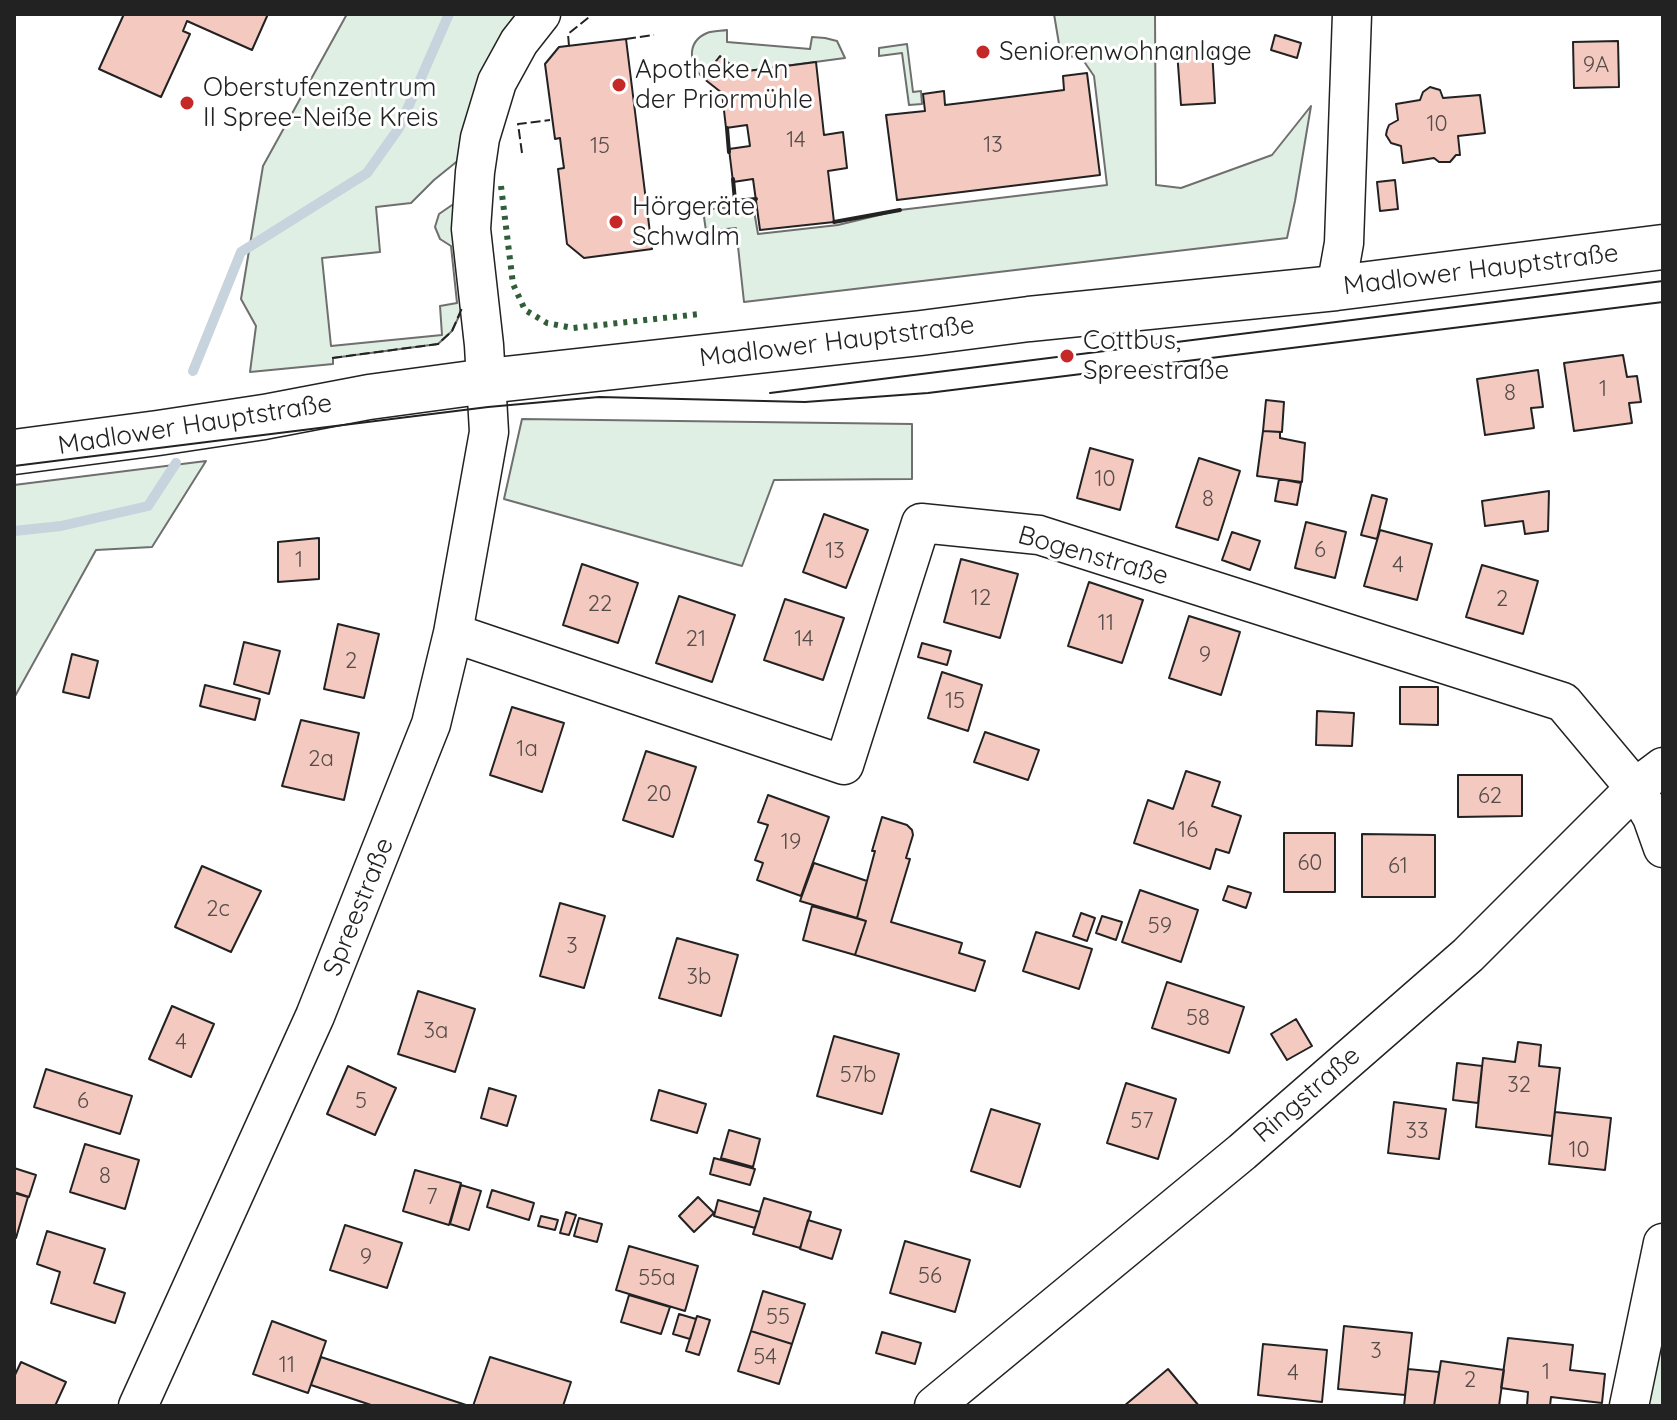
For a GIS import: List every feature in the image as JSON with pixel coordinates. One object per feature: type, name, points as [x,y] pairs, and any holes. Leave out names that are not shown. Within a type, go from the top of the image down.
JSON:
[{"type":"main road","name":"Madlower Hauptstraße","points":[[14,452],[173,431],[369,397],[487,381],[1029,319],[1336,288],[1663,247]]},
{"type":"street","name":"Spreestraße","points":[[138,1406],[315,1016],[431,724],[453,633],[489,432],[487,381],[471,229],[480,138],[497,82],[519,42],[541,14]]},
{"type":"street","points":[[1336,288],[1344,243],[1352,14]]},
{"type":"street","name":"Bogenstraße","points":[[453,633],[844,765],[921,523],[1039,535],[1563,702],[1649,777]]},
{"type":"street","points":[[1649,777],[1652,817],[1663,848]]},
{"type":"street","name":"Ringstraße","points":[[934,1406],[1242,1152],[1468,955],[1649,777]]},
{"type":"street","points":[[1629,1406],[1663,1243]]},
{"type":"green space","points":[[347,14],[519,14],[460,159],[411,203],[376,207],[380,252],[322,258],[331,346],[442,335],[440,306],[457,303],[451,246],[440,239],[435,227],[439,214],[455,203],[461,312],[452,331],[438,344],[333,358],[333,364],[250,372],[256,326],[241,299],[263,166]]},
{"type":"green space","points":[[1054,14],[1155,14],[1156,185],[1181,188],[1272,155],[1311,106],[1287,238],[744,302],[736,228],[706,231],[703,210],[753,205],[758,234],[838,225],[900,210],[1107,185],[1094,76],[1081,57],[1061,56]]},
{"type":"green space","points":[[727,30],[727,42],[810,49],[812,37],[825,38],[837,41],[845,58],[740,72],[720,57],[703,78],[693,60],[696,42],[707,33]]},
{"type":"green space","points":[[907,44],[913,92],[921,91],[922,104],[909,105],[902,53],[879,56],[879,48]]},
{"type":"green space","points":[[522,419],[912,424],[912,479],[774,480],[742,566],[504,499]]},
{"type":"green space","points":[[206,461],[152,547],[96,550],[14,698],[14,485]]},
{"type":"green space","points":[[1663,1327],[1663,1406],[1646,1406]]},
{"type":"building","points":[[124,14],[268,14],[252,50],[187,21],[183,31],[190,34],[161,97],[99,69]]},
{"type":"building","points":[[1275,35],[1301,43],[1297,58],[1271,50]]},
{"type":"building","points":[[626,39],[652,249],[584,258],[567,244],[558,169],[564,168],[560,138],[555,139],[545,64],[559,47]]},
{"type":"building","points":[[1618,41],[1619,87],[1574,88],[1573,42]]},
{"type":"building","points":[[1212,48],[1215,103],[1181,105],[1177,51]]},
{"type":"building","points":[[720,56],[740,72],[816,62],[824,135],[843,132],[847,168],[828,171],[834,222],[760,230],[753,179],[733,182],[729,149],[750,146],[747,125],[726,128],[722,93],[703,78]]},
{"type":"building","points":[[1087,73],[1100,175],[897,200],[886,115],[925,111],[923,94],[944,91],[945,105],[1064,90],[1063,76]]},
{"type":"building","points":[[1430,87],[1440,90],[1443,98],[1480,95],[1485,133],[1458,136],[1460,155],[1450,162],[1439,162],[1434,158],[1403,163],[1401,146],[1391,143],[1386,135],[1389,125],[1398,120],[1396,104],[1420,100],[1423,92]]},
{"type":"building","points":[[1395,180],[1398,209],[1380,211],[1377,182]]},
{"type":"building","points":[[1623,355],[1627,377],[1637,376],[1641,402],[1629,403],[1632,423],[1574,431],[1564,363]]},
{"type":"building","points":[[1538,370],[1543,407],[1531,408],[1534,428],[1485,435],[1477,379]]},
{"type":"building","points":[[1266,400],[1284,402],[1282,432],[1263,431]]},
{"type":"building","points":[[1263,431],[1280,432],[1280,438],[1305,443],[1302,482],[1257,476]]},
{"type":"building","points":[[1090,448],[1133,460],[1120,510],[1077,498]]},
{"type":"building","points":[[1199,458],[1240,471],[1218,540],[1176,527]]},
{"type":"building","points":[[1279,479],[1301,483],[1297,505],[1275,501]]},
{"type":"building","points":[[1549,491],[1548,531],[1525,534],[1523,521],[1485,526],[1482,501]]},
{"type":"building","points":[[1372,495],[1387,499],[1377,539],[1361,535]]},
{"type":"building","points":[[824,514],[868,530],[846,588],[803,572]]},
{"type":"building","points":[[1306,522],[1346,532],[1335,578],[1295,568]]},
{"type":"building","points":[[1380,530],[1432,544],[1417,600],[1364,586]]},
{"type":"building","points":[[1232,532],[1260,541],[1250,570],[1222,560]]},
{"type":"building","points":[[319,538],[319,579],[278,582],[278,542]]},
{"type":"building","points":[[961,559],[1018,574],[1000,638],[944,622]]},
{"type":"building","points":[[582,564],[638,583],[618,643],[563,625]]},
{"type":"building","points":[[1482,565],[1538,581],[1523,634],[1466,617]]},
{"type":"building","points":[[1089,582],[1143,600],[1122,663],[1068,646]]},
{"type":"building","points":[[679,596],[735,615],[712,682],[656,663]]},
{"type":"building","points":[[785,599],[844,618],[823,680],[764,660]]},
{"type":"building","points":[[1189,616],[1240,632],[1221,695],[1169,678]]},
{"type":"building","points":[[338,624],[379,634],[364,698],[324,689]]},
{"type":"building","points":[[244,642],[280,651],[269,694],[234,684]]},
{"type":"building","points":[[922,643],[951,651],[947,665],[918,657]]},
{"type":"building","points":[[72,654],[98,661],[89,698],[63,692]]},
{"type":"building","points":[[942,672],[982,685],[968,731],[928,718]]},
{"type":"building","points":[[205,685],[260,699],[255,720],[200,706]]},
{"type":"building","points":[[1400,687],[1438,687],[1438,725],[1400,724]]},
{"type":"building","points":[[512,707],[564,723],[542,792],[490,775]]},
{"type":"building","points":[[1317,711],[1354,713],[1352,746],[1316,745]]},
{"type":"building","points":[[301,720],[359,733],[344,800],[282,786]]},
{"type":"building","points":[[985,732],[1039,750],[1028,780],[974,762]]},
{"type":"building","points":[[646,751],[696,767],[673,837],[623,820]]},
{"type":"building","points":[[1186,771],[1220,782],[1212,806],[1241,816],[1229,853],[1216,849],[1210,869],[1134,843],[1148,800],[1173,809]]},
{"type":"building","points":[[1458,775],[1522,775],[1522,816],[1458,817]]},
{"type":"building","points":[[768,795],[829,817],[801,896],[757,880],[763,863],[755,860],[768,825],[758,822]]},
{"type":"building","points":[[882,817],[907,825],[913,835],[906,858],[910,859],[891,922],[962,943],[959,953],[985,961],[975,991],[855,955],[866,921],[857,918]]},
{"type":"building","points":[[1284,833],[1335,833],[1335,892],[1284,892]]},
{"type":"building","points":[[1362,834],[1435,835],[1435,897],[1362,897]]},
{"type":"building","points":[[814,863],[867,881],[857,918],[800,901]]},
{"type":"building","points":[[202,866],[261,891],[231,952],[175,927]]},
{"type":"building","points":[[1228,886],[1251,893],[1246,908],[1223,900]]},
{"type":"building","points":[[1140,890],[1198,910],[1181,962],[1122,942]]},
{"type":"building","points":[[560,903],[605,916],[584,988],[540,976]]},
{"type":"building","points":[[812,906],[866,921],[855,955],[803,940]]},
{"type":"building","points":[[1081,913],[1095,918],[1087,941],[1073,936]]},
{"type":"building","points":[[1102,916],[1122,922],[1116,940],[1096,933]]},
{"type":"building","points":[[1036,932],[1092,949],[1079,989],[1023,971]]},
{"type":"building","points":[[677,938],[738,955],[721,1016],[659,998]]},
{"type":"building","points":[[1167,982],[1244,1007],[1229,1053],[1152,1028]]},
{"type":"building","points":[[418,991],[475,1009],[455,1072],[398,1054]]},
{"type":"building","points":[[172,1006],[214,1024],[191,1077],[149,1059]]},
{"type":"building","points":[[1296,1019],[1312,1046],[1287,1060],[1271,1034]]},
{"type":"building","points":[[834,1036],[899,1054],[882,1114],[817,1096]]},
{"type":"building","points":[[1518,1042],[1541,1045],[1539,1066],[1560,1068],[1552,1136],[1476,1127],[1483,1058],[1515,1062]]},
{"type":"building","points":[[1457,1063],[1482,1066],[1478,1103],[1453,1100]]},
{"type":"building","points":[[348,1066],[396,1088],[375,1135],[327,1114]]},
{"type":"building","points":[[46,1069],[132,1096],[120,1134],[34,1107]]},
{"type":"building","points":[[1126,1083],[1176,1099],[1158,1159],[1107,1143]]},
{"type":"building","points":[[489,1088],[516,1096],[507,1126],[481,1118]]},
{"type":"building","points":[[659,1090],[706,1104],[697,1133],[651,1120]]},
{"type":"building","points":[[1394,1102],[1446,1109],[1439,1159],[1388,1153]]},
{"type":"building","points":[[991,1109],[1040,1124],[1020,1187],[971,1171]]},
{"type":"building","points":[[1555,1112],[1611,1118],[1605,1170],[1549,1164]]},
{"type":"building","points":[[729,1130],[760,1139],[753,1167],[721,1158]]},
{"type":"building","points":[[85,1144],[139,1160],[125,1209],[70,1192]]},
{"type":"building","points":[[714,1158],[755,1169],[750,1185],[710,1174]]},
{"type":"building","points":[[14,1168],[36,1175],[29,1197],[14,1192]]},
{"type":"building","points":[[415,1170],[461,1183],[449,1225],[403,1211]]},
{"type":"building","points":[[461,1185],[481,1191],[469,1230],[450,1224]]},
{"type":"building","points":[[492,1190],[534,1203],[529,1220],[487,1207]]},
{"type":"building","points":[[14,1193],[28,1197],[16,1238],[14,1237]]},
{"type":"building","points":[[698,1197],[714,1213],[694,1232],[679,1216]]},
{"type":"building","points":[[764,1198],[811,1212],[800,1248],[753,1234]]},
{"type":"building","points":[[718,1200],[760,1212],[755,1228],[714,1216]]},
{"type":"building","points":[[566,1212],[576,1215],[569,1235],[560,1233]]},
{"type":"building","points":[[541,1216],[558,1220],[555,1230],[538,1226]]},
{"type":"building","points":[[579,1218],[602,1224],[597,1242],[574,1236]]},
{"type":"building","points":[[808,1220],[841,1230],[832,1259],[800,1249]]},
{"type":"building","points":[[345,1225],[402,1243],[387,1288],[330,1270]]},
{"type":"building","points":[[47,1231],[105,1249],[94,1283],[125,1293],[115,1323],[51,1303],[60,1272],[37,1264]]},
{"type":"building","points":[[905,1241],[970,1260],[955,1312],[890,1293]]},
{"type":"building","points":[[629,1246],[698,1266],[685,1311],[616,1290]]},
{"type":"building","points":[[763,1291],[805,1304],[792,1344],[751,1331]]},
{"type":"building","points":[[629,1295],[670,1307],[661,1334],[621,1322]]},
{"type":"building","points":[[679,1314],[696,1319],[690,1339],[673,1334]]},
{"type":"building","points":[[697,1316],[710,1320],[699,1355],[686,1351]]},
{"type":"building","points":[[272,1321],[326,1341],[308,1393],[253,1374]]},
{"type":"building","points":[[1344,1326],[1412,1333],[1405,1395],[1338,1389]]},
{"type":"building","points":[[751,1331],[792,1344],[779,1384],[738,1371]]},
{"type":"building","points":[[882,1332],[921,1343],[915,1364],[876,1353]]},
{"type":"building","points":[[1508,1338],[1573,1345],[1570,1370],[1605,1374],[1602,1403],[1551,1397],[1550,1406],[1527,1406],[1528,1392],[1501,1388]]},
{"type":"building","points":[[1263,1344],[1327,1350],[1322,1402],[1258,1395]]},
{"type":"building","points":[[321,1357],[469,1406],[374,1406],[311,1385]]},
{"type":"building","points":[[490,1357],[571,1382],[563,1406],[473,1406]]},
{"type":"building","points":[[1441,1361],[1504,1370],[1499,1406],[1434,1406]]},
{"type":"building","points":[[21,1362],[66,1382],[55,1406],[14,1406],[14,1377]]},
{"type":"building","points":[[1168,1369],[1199,1406],[1124,1406]]},
{"type":"building","points":[[1408,1369],[1439,1372],[1434,1406],[1404,1406]]},
{"type":"waterway","points":[[193,371],[241,252],[367,173],[399,128],[449,14]]},
{"type":"waterway","points":[[14,531],[61,526],[148,506],[176,463]]},
{"type":"tram line","points":[[770,393],[1663,281]]},
{"type":"tram line","points":[[14,466],[488,407],[599,397],[805,402],[928,393],[1663,302]]},
{"type":"hedge","points":[[501,186],[513,284],[525,310],[547,323],[573,328],[700,314]]},
{"type":"fence","points":[[569,46],[568,34],[593,14]]},
{"type":"fence","points":[[626,39],[654,35]]},
{"type":"fence","points":[[522,153],[518,124],[550,120]]},
{"type":"fence","points":[[332,358],[438,344],[452,331],[462,308]]},
{"type":"wall","points":[[727,128],[729,152]]},
{"type":"wall","points":[[733,179],[735,201],[756,199]]},
{"type":"wall","points":[[834,222],[900,210]]},
{"type":"place","name":"Seniorenwohnanlage","points":[[983,52]]},
{"type":"place","name":"Apotheke An der Priormühle","points":[[619,85]]},
{"type":"place","name":"Oberstufenzentrum II Spree-Neiße Kreis","points":[[187,103]]},
{"type":"place","name":"Hörgeräte Schwalm","points":[[616,222]]},
{"type":"place","name":"Cottbus, Spreestraße","points":[[1067,356]]}]
